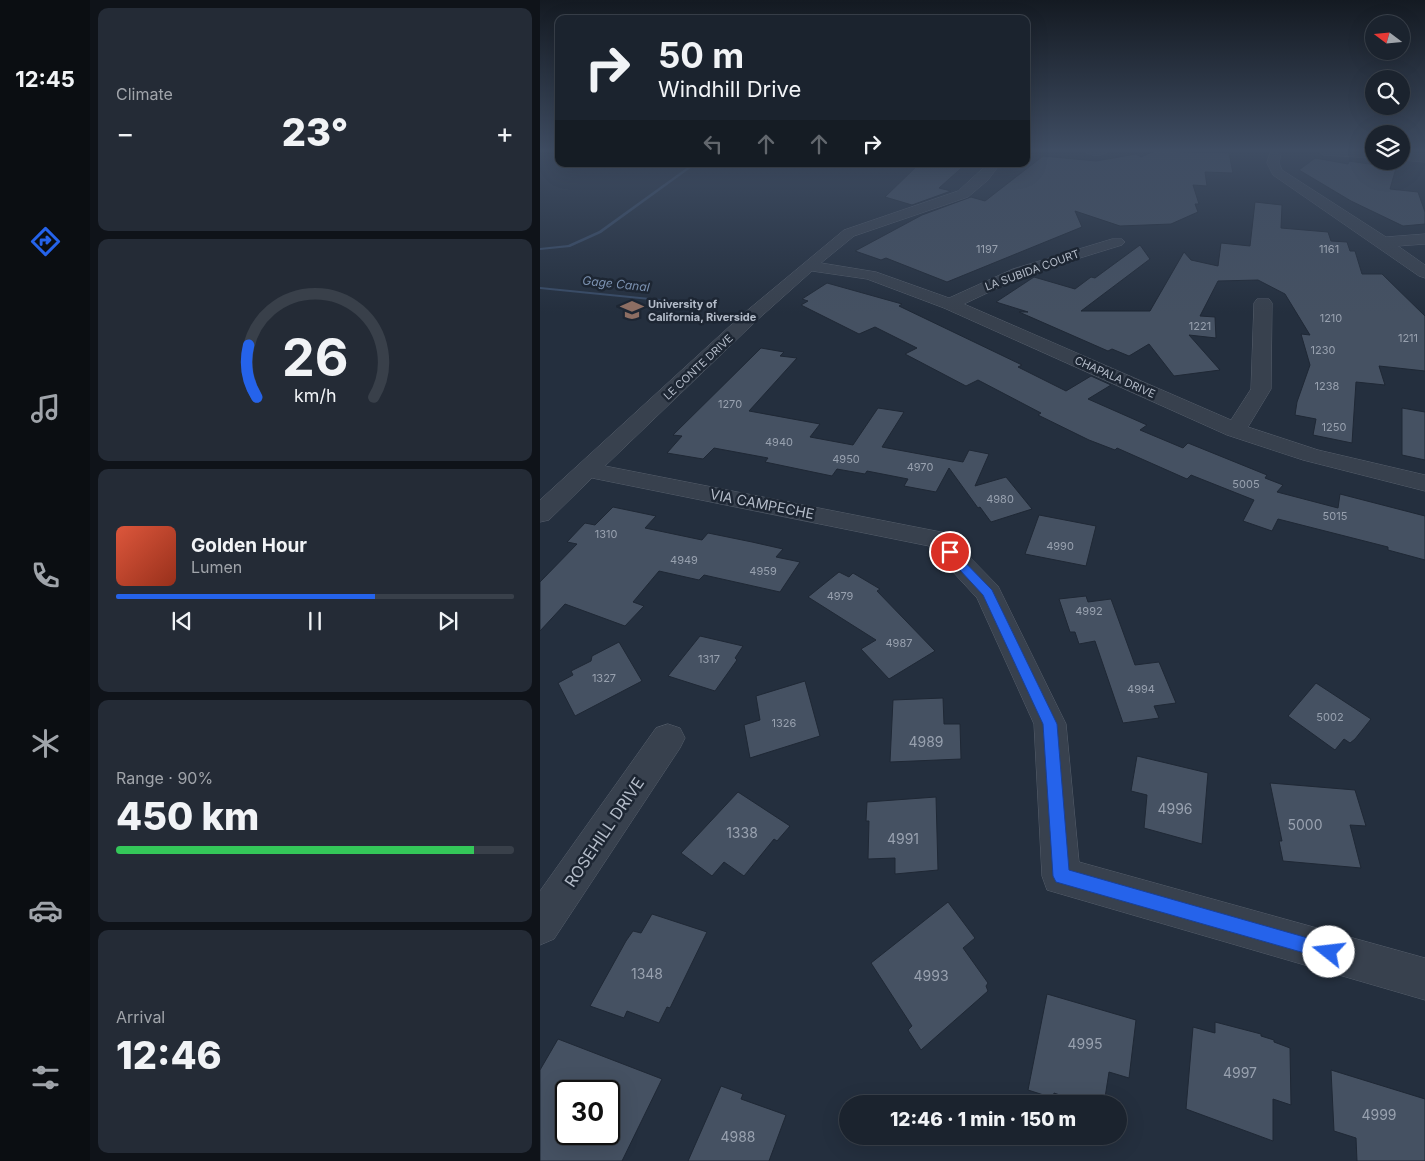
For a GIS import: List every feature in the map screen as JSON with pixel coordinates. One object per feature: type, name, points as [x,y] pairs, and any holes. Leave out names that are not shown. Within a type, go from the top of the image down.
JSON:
[{"type":"street","name":"LE CONTE DRIVE","points":[[540,514],[808,266],[849,234],[931,205]]},
{"type":"street","points":[[1314,205],[1336,213]]},
{"type":"street","points":[[1325,205],[1385,242],[1425,273]]},
{"type":"street","points":[[1385,242],[1425,239]]},
{"type":"street","name":"LA SUBIDA COURT","points":[[950,304],[1019,272],[1117,242]]},
{"type":"street","name":"CHAPALA DRIVE","points":[[808,266],[870,275],[950,304],[1235,430],[1311,455],[1425,483]]},
{"type":"street","points":[[1235,430],[1261,389],[1263,303]]},
{"type":"street","name":"VIA CAMPECHE","points":[[588,470],[937,539],[988,593],[1050,724],[1061,876],[1425,979]]},
{"type":"street","name":"ROSEHILL DRIVE","points":[[540,926],[668,738]]},
{"type":"building","points":[[949,205],[1195,205],[1198,212],[1171,224],[1120,226],[1075,211],[1082,227],[947,282],[886,258],[881,260],[855,251],[922,215]]},
{"type":"building","points":[[1255,205],[1282,205],[1281,228],[1328,232],[1331,241],[1347,242],[1350,251],[1355,251],[1362,274],[1382,274],[1425,316],[1425,371],[1379,366],[1385,385],[1356,382],[1352,443],[1313,435],[1316,419],[1295,415],[1297,402],[1310,365],[1301,334],[1310,335],[1285,294],[1258,280],[1218,281],[1200,316],[1215,317],[1216,338],[1189,335],[1220,370],[1174,376],[1149,344],[1129,356],[1112,349],[1108,351],[1019,312],[1028,312],[996,302],[1034,277],[1075,289],[1091,277],[1095,278],[1140,245],[1150,259],[1081,311],[1150,311],[1184,252],[1191,260],[1218,266],[1221,243],[1250,246]]},
{"type":"building","points":[[1360,205],[1423,205],[1425,212],[1425,224],[1403,226]]},
{"type":"building","points":[[827,283],[902,304],[899,306],[1022,365],[1018,367],[1066,391],[1091,376],[1111,385],[1088,399],[1147,425],[1140,430],[1183,448],[1188,443],[1267,475],[1265,478],[1283,485],[1277,492],[1338,508],[1340,494],[1425,516],[1425,560],[1388,550],[1388,547],[1278,519],[1272,531],[1243,521],[1254,500],[1191,475],[1187,479],[1117,448],[1115,450],[1089,440],[1038,415],[1041,413],[978,380],[966,386],[905,354],[917,348],[875,327],[859,334],[801,305],[808,301],[802,299]]},
{"type":"building","points":[[761,348],[784,352],[780,356],[797,358],[749,411],[820,424],[810,437],[853,445],[878,408],[904,412],[882,447],[963,462],[969,450],[989,454],[975,486],[1006,477],[1032,509],[991,522],[980,507],[978,508],[949,468],[936,492],[904,486],[908,479],[867,471],[865,474],[837,469],[832,476],[765,462],[768,458],[714,448],[703,459],[667,453],[682,436],[673,435]]},
{"type":"building","points":[[1402,408],[1425,412],[1425,460],[1402,455]]},
{"type":"building","points":[[613,507],[656,516],[645,528],[702,540],[708,533],[752,542],[783,549],[776,557],[800,562],[780,592],[704,575],[699,580],[659,571],[633,602],[644,606],[625,626],[565,604],[540,631],[540,582],[577,544],[567,542],[585,523],[595,525]]},
{"type":"building","points":[[1039,515],[1096,526],[1086,566],[1025,554]]},
{"type":"building","points":[[839,572],[849,577],[853,573],[880,589],[877,591],[935,651],[889,679],[861,649],[876,640],[808,597]]},
{"type":"building","points":[[1086,596],[1088,602],[1111,599],[1135,665],[1159,662],[1176,703],[1154,706],[1159,718],[1123,723],[1095,641],[1079,644],[1075,632],[1070,632],[1059,599]]},
{"type":"building","points":[[700,636],[743,646],[735,658],[737,660],[715,691],[668,676]]},
{"type":"building","points":[[619,642],[642,681],[575,716],[558,683],[573,675],[571,671],[591,661],[592,656]]},
{"type":"building","points":[[805,681],[820,736],[750,758],[744,725],[760,720],[756,696]]},
{"type":"building","points":[[1316,683],[1371,719],[1355,739],[1350,743],[1344,739],[1335,750],[1288,716]]},
{"type":"building","points":[[943,698],[944,724],[960,724],[961,759],[890,762],[893,700]]},
{"type":"building","points":[[1137,756],[1208,773],[1202,844],[1144,828],[1147,795],[1131,791]]},
{"type":"building","points":[[1270,783],[1355,790],[1366,826],[1350,825],[1361,868],[1283,861],[1279,841],[1282,841]]},
{"type":"building","points":[[738,792],[790,826],[777,841],[774,839],[744,876],[724,862],[712,876],[681,853]]},
{"type":"building","points":[[936,797],[938,870],[895,874],[895,858],[868,859],[869,821],[866,821],[867,802]]},
{"type":"building","points":[[948,902],[975,938],[963,948],[988,983],[986,986],[988,991],[921,1050],[908,1030],[912,1026],[871,963]]},
{"type":"building","points":[[652,914],[707,932],[670,1008],[667,1007],[659,1023],[627,1011],[624,1018],[590,1006],[626,941],[633,931],[641,933]]},
{"type":"building","points":[[1047,994],[1136,1020],[1129,1078],[1109,1072],[1105,1095],[1060,1095],[1054,1093],[1054,1095],[1044,1095],[1028,1090]]},
{"type":"building","points":[[1215,1022],[1261,1034],[1261,1036],[1290,1048],[1291,1105],[1273,1099],[1273,1141],[1186,1109],[1193,1027],[1215,1033]]},
{"type":"building","points":[[558,1039],[662,1079],[622,1161],[540,1161],[540,1070]]},
{"type":"building","points":[[1331,1070],[1425,1099],[1425,1161],[1357,1161],[1356,1138],[1334,1131]]},
{"type":"building","points":[[721,1086],[743,1094],[741,1099],[786,1115],[769,1161],[688,1161]]},
{"type":"waterway","points":[[540,249],[569,246],[600,232],[637,205]]},
{"type":"waterway","name":"Gage Canal","points":[[540,288],[690,303]]},
{"type":"place","name":"University of California, Riverside","points":[[632,310]]},
{"type":"route","points":[[950,552],[988,593],[1050,724],[1061,876],[1329,952]]}]
